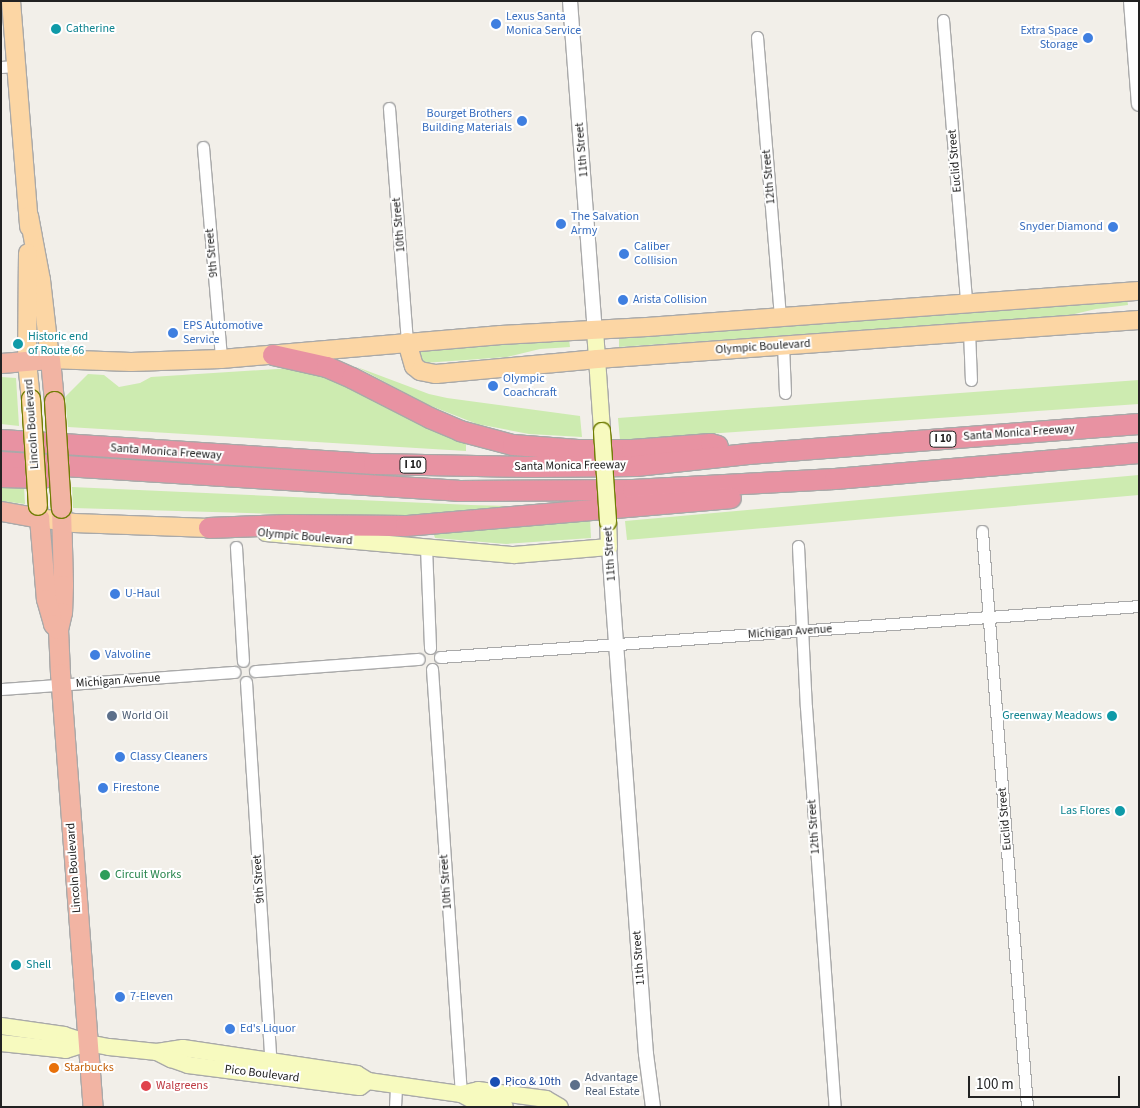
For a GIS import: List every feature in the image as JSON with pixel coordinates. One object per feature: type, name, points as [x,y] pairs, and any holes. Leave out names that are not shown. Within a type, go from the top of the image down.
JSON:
[{"type":"highway","points":[[273,355],[326,367],[460,431],[513,445],[605,450],[711,444],[748,454]]},
{"type":"highway","points":[[1,363],[50,360]]},
{"type":"highway","name":"Lincoln Boulevard","points":[[50,360],[61,515],[63,594],[61,624],[58,630],[61,685],[93,1107]]},
{"type":"highway","name":"Santa Monica Freeway","points":[[1,440],[364,463],[534,468],[636,466],[748,454],[1139,424]]},
{"type":"highway","name":"Santa Monica Freeway","points":[[1,462],[204,477],[458,492],[633,490],[835,479],[1139,453]]},
{"type":"highway","points":[[1,477],[204,477]]},
{"type":"highway","points":[[209,528],[286,525],[406,526],[509,518],[780,493],[835,479]]},
{"type":"highway","name":"Olympic Boulevard","points":[[1,510],[38,512]]},
{"type":"highway","name":"Lincoln Boulevard","points":[[38,512],[46,599],[53,624],[58,630]]},
{"type":"main road","name":"Lincoln Boulevard","points":[[11,1],[8,66],[29,216],[41,280],[50,360]]},
{"type":"main road","name":"Lincoln Boulevard","points":[[29,216],[27,362],[38,512]]},
{"type":"main road","points":[[50,360],[131,362],[221,359],[407,342],[1139,291]]},
{"type":"main road","name":"Olympic Boulevard","points":[[407,342],[414,366],[420,371],[436,374],[597,358],[1139,320]]},
{"type":"main road","name":"11th Street","points":[[595,330],[609,547]]},
{"type":"main road","name":"Olympic Boulevard","points":[[38,512],[514,555],[609,547]]},
{"type":"main road","name":"Pico Boulevard","points":[[1,1026],[64,1035],[88,1043],[157,1052],[188,1065],[271,1068],[360,1087],[368,1081],[460,1094],[478,1103],[505,1107]]},
{"type":"main road","name":"Pico Boulevard","points":[[1,1043],[66,1050],[88,1043]]},
{"type":"main road","name":"Pico Boulevard","points":[[460,1094],[478,1090],[546,1099],[558,1107]]},
{"type":"street","name":"11th Street","points":[[570,1],[595,330]]},
{"type":"street","points":[[1131,1],[1139,104]]},
{"type":"street","name":"Euclid Street","points":[[943,20],[966,302]]},
{"type":"street","name":"12th Street","points":[[757,37],[780,316]]},
{"type":"street","name":"10th Street","points":[[389,108],[407,342]]},
{"type":"street","name":"9th Street","points":[[203,147],[221,359]]},
{"type":"street","points":[[969,331],[971,380]]},
{"type":"street","points":[[783,345],[785,393]]},
{"type":"street","name":"Euclid Street","points":[[982,531],[1027,1107]]},
{"type":"street","name":"12th Street","points":[[798,546],[802,631],[835,1107]]},
{"type":"street","points":[[426,547],[430,648]]},
{"type":"street","name":"11th Street","points":[[609,547],[646,1054],[653,1107]]},
{"type":"street","points":[[236,548],[243,661]]},
{"type":"street","name":"Michigan Avenue","points":[[440,657],[1139,606]]},
{"type":"street","points":[[430,648],[438,651],[440,657],[439,664],[432,669],[424,667],[419,659],[422,650],[430,648]]},
{"type":"street","points":[[255,671],[419,659]]},
{"type":"street","points":[[243,661],[250,662],[255,671],[252,680],[246,682],[239,681],[234,672],[238,663],[243,661]]},
{"type":"street","name":"10th Street","points":[[432,669],[460,1094]]},
{"type":"street","name":"Michigan Avenue","points":[[1,689],[234,672]]},
{"type":"street","name":"9th Street","points":[[246,682],[271,1068]]},
{"type":"street","points":[[395,1107],[396,1086]]},
{"type":"green space","points":[[1127,298],[1128,305],[1096,309],[1066,316],[619,347],[619,339],[653,335]]},
{"type":"green space","points":[[569,339],[570,347],[540,349],[507,357],[424,363],[420,359],[419,354],[421,349]]},
{"type":"green space","points":[[357,367],[429,394],[447,398],[580,416],[582,437],[529,434],[477,424],[426,404]]},
{"type":"green space","points":[[293,368],[314,370],[466,439],[466,451],[68,427],[65,397],[88,374],[104,375],[119,387],[140,383],[151,377]]},
{"type":"green space","points":[[1,377],[16,378],[19,426],[1,424]]},
{"type":"green space","points":[[1139,380],[1139,404],[620,440],[618,418]]},
{"type":"green space","points":[[1139,475],[1139,495],[627,540],[625,521]]},
{"type":"green space","points":[[1,486],[24,487],[25,504],[1,501]]},
{"type":"green space","points":[[72,487],[509,506],[509,510],[380,517],[73,508]]},
{"type":"green space","points":[[590,518],[591,538],[506,544],[435,538],[433,532]]},
{"type":"place","name":"Lexus Santa Monica Service","points":[[496,24]]},
{"type":"place","name":"Catherine","points":[[56,29]]},
{"type":"place","name":"Extra Space Storage","points":[[1088,38]]},
{"type":"place","name":"Bourget Brothers Building Materials","points":[[522,121]]},
{"type":"place","name":"The Salvation Army","points":[[561,224]]},
{"type":"place","name":"Snyder Diamond","points":[[1113,227]]},
{"type":"place","name":"Caliber Collision","points":[[624,254]]},
{"type":"place","name":"Arista Collision","points":[[623,300]]},
{"type":"place","name":"EPS Automotive Service","points":[[173,333]]},
{"type":"place","name":"Historic end of Route 66","points":[[18,344]]},
{"type":"place","name":"Olympic Coachcraft","points":[[493,386]]},
{"type":"place","name":"U-Haul","points":[[115,594]]},
{"type":"place","name":"Valvoline","points":[[95,655]]},
{"type":"place","name":"World Oil","points":[[112,716]]},
{"type":"place","name":"Greenway Meadows","points":[[1112,716]]},
{"type":"place","name":"Classy Cleaners","points":[[120,757]]},
{"type":"place","name":"Firestone","points":[[103,788]]},
{"type":"place","name":"Las Flores","points":[[1120,811]]},
{"type":"place","name":"Circuit Works","points":[[105,875]]},
{"type":"place","name":"Shell","points":[[16,965]]},
{"type":"place","name":"7-Eleven","points":[[120,997]]},
{"type":"place","name":"Ed's Liquor","points":[[230,1029]]},
{"type":"place","name":"Starbucks","points":[[54,1068]]},
{"type":"place","name":"Pico & 10th","points":[[495,1082]]},
{"type":"place","name":"Advantage Real Estate","points":[[575,1085]]},
{"type":"place","name":"Walgreens","points":[[146,1086]]}]
